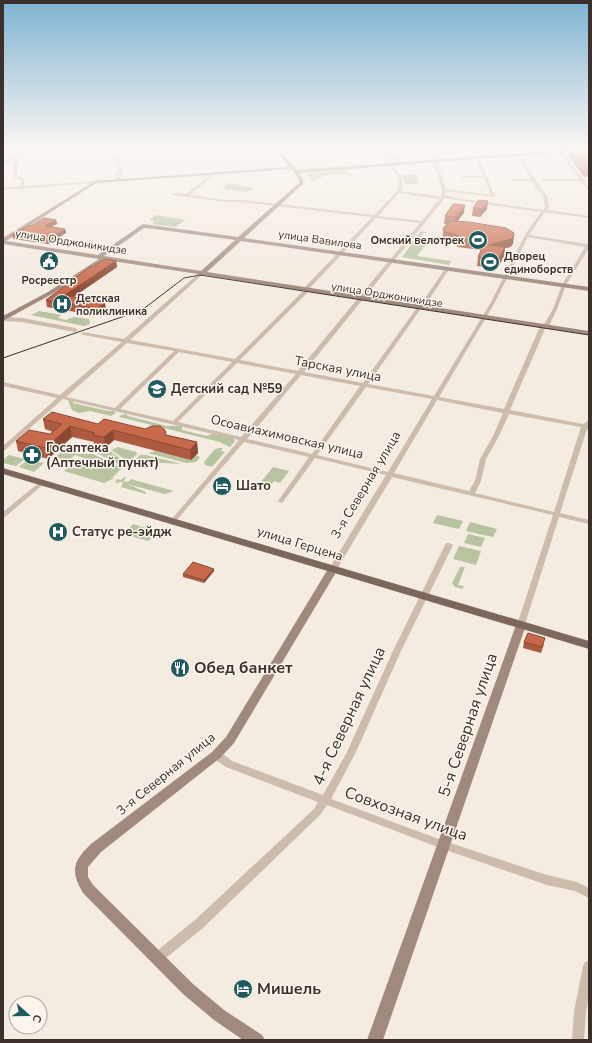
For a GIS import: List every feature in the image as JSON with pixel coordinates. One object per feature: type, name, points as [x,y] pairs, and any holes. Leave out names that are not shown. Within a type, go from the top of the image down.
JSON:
[{"type":"main road","points":[[3,241],[72,197]]},
{"type":"main road","points":[[202,273],[287,197]]},
{"type":"main road","name":"улица Вавилова","points":[[102,258],[144,226],[589,289]]},
{"type":"main road","name":"улица Орджоникидзе","points":[[3,241],[102,258],[361,298],[544,328],[589,337]]},
{"type":"main road","points":[[3,319],[50,293],[102,258]]},
{"type":"main road","name":"улица Орджоникидзе","points":[[544,328],[589,333]]},
{"type":"main road","name":"улица Герцена","points":[[3,470],[589,645]]},
{"type":"main road","name":"3-я Северная улица","points":[[157,958],[88,889],[80,875],[81,867],[96,848],[216,755],[227,744],[333,569]]},
{"type":"main road","name":"5-я Северная улица","points":[[375,1040],[521,625]]},
{"type":"main road","points":[[157,958],[206,1005],[257,1040]]},
{"type":"street","points":[[191,197],[225,201],[242,201],[423,222]]},
{"type":"street","points":[[174,423],[306,290],[394,197]]},
{"type":"street","points":[[173,521],[299,373],[443,197],[589,217]]},
{"type":"street","points":[[543,211],[546,207],[545,197]]},
{"type":"street","name":"3-я Северная улица","points":[[333,569],[482,318],[492,304],[527,236],[543,211]]},
{"type":"street","points":[[471,494],[478,481],[483,460],[496,436],[544,328],[555,309],[564,285],[589,245],[527,236]]},
{"type":"street","points":[[281,501],[366,386],[448,268]]},
{"type":"street","points":[[3,449],[202,273]]},
{"type":"street","points":[[3,319],[22,320],[75,330]]},
{"type":"street","name":"Тарская улица","points":[[84,333],[434,399],[588,425]]},
{"type":"street","points":[[117,410],[177,351]]},
{"type":"street","name":"Осоавиахимовская улица","points":[[3,384],[243,439],[589,522]]},
{"type":"street","name":"5-я Северная улица","points":[[521,625],[555,514],[588,425]]},
{"type":"street","points":[[3,516],[43,482]]},
{"type":"street","name":"4-я Северная улица","points":[[157,958],[199,924],[317,812],[326,800],[344,770],[423,596],[449,545]]},
{"type":"street","name":"Совхозная улица","points":[[216,755],[230,764],[444,845],[547,880],[577,887],[589,893]]},
{"type":"street","points":[[577,887],[589,886]]},
{"type":"street","points":[[578,1040],[580,1012],[589,966]]},
{"type":"green space","points":[[156,215],[185,220],[176,227],[152,224],[155,221],[149,220]]},
{"type":"green space","points":[[421,231],[429,233],[424,233],[419,239],[429,241],[417,256],[451,261],[449,265],[402,257]]},
{"type":"green space","points":[[39,311],[61,315],[58,318],[66,320],[74,317],[89,319],[90,324],[84,326],[31,315]]},
{"type":"green space","points":[[68,401],[73,401],[73,403],[114,411],[116,413],[111,416],[90,411],[79,413],[72,410]]},
{"type":"green space","points":[[126,414],[128,416],[167,426],[182,426],[182,430],[207,436],[214,433],[233,438],[235,441],[230,447],[220,442],[119,417]]},
{"type":"green space","points":[[118,447],[136,452],[137,454],[129,462],[111,450]]},
{"type":"green space","points":[[223,448],[221,451],[225,452],[212,467],[205,465],[204,462],[215,449]]},
{"type":"green space","points":[[108,450],[127,463],[123,467],[97,453]]},
{"type":"green space","points":[[155,451],[196,455],[200,457],[196,462],[186,463],[148,453]]},
{"type":"green space","points":[[60,453],[93,454],[122,468],[112,478],[114,478],[104,483],[64,471],[69,467],[76,468],[87,459],[75,455],[68,461],[56,457]]},
{"type":"green space","points":[[9,455],[25,459],[16,466],[3,463],[3,460]]},
{"type":"green space","points":[[140,455],[146,455],[182,464],[145,462],[131,464]]},
{"type":"green space","points":[[28,459],[44,463],[34,472],[19,467]]},
{"type":"green space","points":[[273,467],[289,471],[280,483],[274,481],[271,485],[261,482]]},
{"type":"green space","points":[[124,477],[126,478],[123,481],[128,482],[131,479],[174,491],[165,494],[127,484],[146,492],[146,494],[121,487],[122,482],[115,483],[117,479],[121,480]]},
{"type":"green space","points":[[437,515],[463,521],[459,529],[433,523]]},
{"type":"green space","points":[[470,522],[497,529],[493,537],[466,531]]},
{"type":"green space","points":[[133,524],[149,529],[155,535],[148,541],[124,534]]},
{"type":"green space","points":[[468,534],[485,538],[481,547],[464,543]]},
{"type":"green space","points":[[459,546],[481,551],[476,565],[453,559]]},
{"type":"green space","points":[[460,567],[465,567],[458,585],[464,586],[462,589],[455,587],[452,583]]},
{"type":"building","points":[[479,200],[488,201],[481,209],[473,208]]},
{"type":"building","points":[[453,204],[465,205],[455,217],[445,216]]},
{"type":"building","points":[[44,218],[56,220],[45,226],[65,229],[47,240],[12,235],[28,226],[31,226]]},
{"type":"building","points":[[451,221],[469,222],[506,228],[514,233],[514,236],[511,239],[489,245],[505,247],[498,260],[478,257],[485,242],[458,238],[459,236],[443,230],[444,227]]},
{"type":"building","points":[[105,259],[116,261],[65,295],[105,303],[97,309],[46,300],[90,267]]},
{"type":"building","points":[[52,412],[98,424],[104,419],[145,429],[152,426],[160,426],[165,430],[166,435],[197,442],[190,450],[113,430],[104,437],[93,435],[95,433],[70,426],[46,448],[16,441],[29,430],[50,434],[62,424],[43,419]]},
{"type":"building","points":[[193,562],[214,569],[204,580],[183,574]]},
{"type":"building","points":[[528,633],[545,638],[542,647],[524,642]]},
{"type":"tram line","points":[[3,358],[142,310],[184,278],[200,275],[589,335]]},
{"type":"place","name":"Омский велотрек","points":[[478,240]]},
{"type":"place","name":"Росреестр","points":[[49,261]]},
{"type":"place","name":"Дворец единоборств","points":[[490,262]]},
{"type":"place","name":"Детская поликлиника","points":[[62,304]]},
{"type":"place","name":"Детский сад №59","points":[[157,389]]},
{"type":"place","name":"Госаптека (Аптечный пункт)","points":[[32,455]]},
{"type":"place","name":"Шато","points":[[222,486]]},
{"type":"place","name":"Статус ре-эйдж","points":[[58,532]]},
{"type":"place","name":"Обед банкет","points":[[180,668]]},
{"type":"place","name":"Мишель","points":[[243,989]]}]
